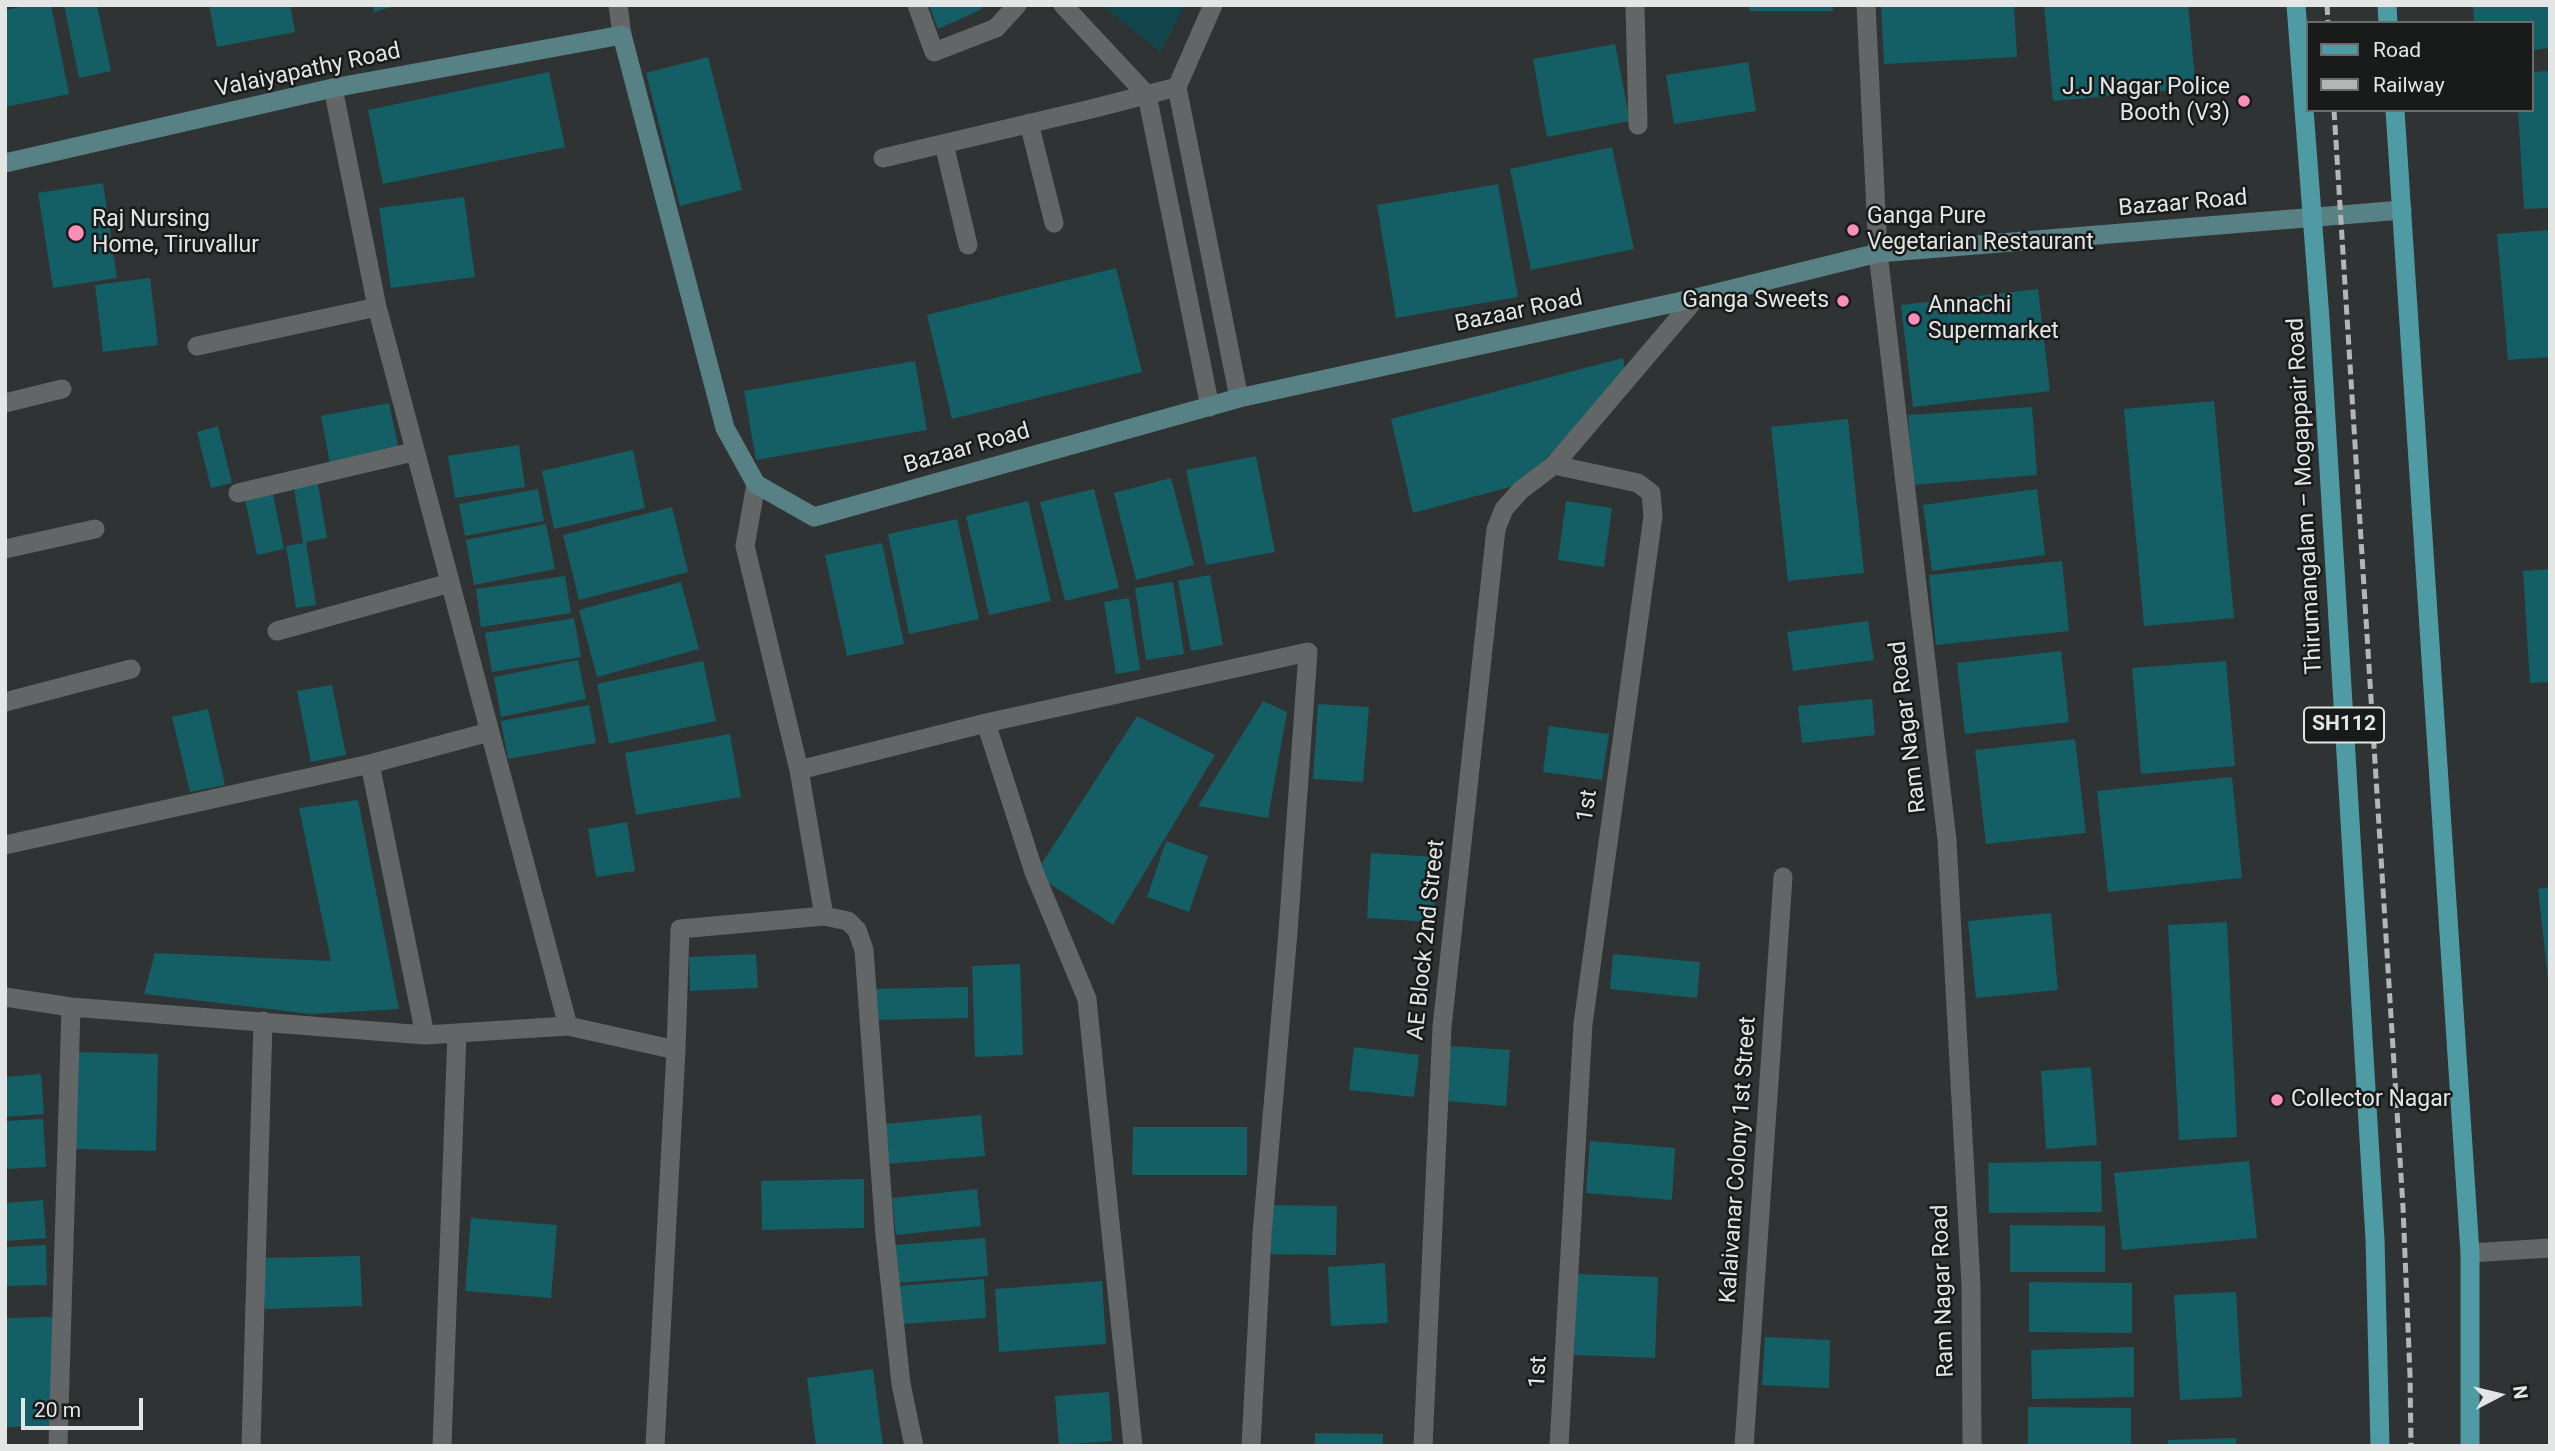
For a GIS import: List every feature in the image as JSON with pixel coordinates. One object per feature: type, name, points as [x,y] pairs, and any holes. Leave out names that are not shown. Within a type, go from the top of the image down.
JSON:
[{"type":"main road","name":"Thirumangalam – Mogappair Road","points":[[2296,5],[2313,218],[2375,1239],[2380,1446]]},
{"type":"main road","name":"Valaiyapathy Road","points":[[5,163],[333,88],[622,35]]},
{"type":"main road","points":[[622,35],[725,428],[756,485]]},
{"type":"main road","points":[[2395,112],[2470,1253],[2470,1446]]},
{"type":"main road","name":"Bazaar Road","points":[[756,485],[814,517],[1239,398],[1696,298],[1878,253],[2402,210]]},
{"type":"street","points":[[618,5],[622,35]]},
{"type":"street","points":[[917,5],[934,52],[996,28],[1017,5]]},
{"type":"street","points":[[1063,5],[1147,95],[1210,407]]},
{"type":"street","points":[[1213,5],[1177,87],[1239,398]]},
{"type":"street","points":[[1635,5],[1638,125]]},
{"type":"street","name":"Ram Nagar Road","points":[[1866,5],[1878,253],[1947,840],[1971,1285],[1972,1446]]},
{"type":"street","points":[[883,158],[1177,87]]},
{"type":"street","points":[[333,88],[377,307],[568,1026]]},
{"type":"street","points":[[1029,123],[1054,223]]},
{"type":"street","points":[[944,144],[968,245]]},
{"type":"street","points":[[1554,465],[1696,298]]},
{"type":"street","points":[[197,346],[377,307]]},
{"type":"street","points":[[5,403],[62,389]]},
{"type":"street","points":[[238,493],[414,452]]},
{"type":"street","name":"AE Block 2nd Street","points":[[1423,1446],[1442,1027],[1496,529],[1504,509],[1521,490],[1554,465]]},
{"type":"street","name":"1st","points":[[1554,465],[1638,483],[1651,493],[1653,516],[1583,1024],[1559,1446]]},
{"type":"street","points":[[756,485],[745,546],[799,770],[824,916]]},
{"type":"street","points":[[5,549],[94,529]]},
{"type":"street","points":[[277,631],[450,583]]},
{"type":"street","points":[[799,770],[986,723],[1308,652],[1288,932],[1262,1234],[1251,1446]]},
{"type":"street","points":[[5,702],[131,669]]},
{"type":"street","points":[[986,723],[1034,872],[1087,999],[1133,1446]]},
{"type":"street","points":[[5,845],[370,764],[489,732]]},
{"type":"street","points":[[370,764],[425,1035]]},
{"type":"street","name":"Kalaivanar Colony 1st Street","points":[[1744,1446],[1783,877]]},
{"type":"street","points":[[655,1446],[680,929],[824,916],[848,920],[857,930],[864,950],[885,1235],[901,1384],[914,1446]]},
{"type":"street","points":[[5,997],[71,1007],[425,1035],[568,1026],[676,1050]]},
{"type":"street","points":[[58,1446],[71,1007]]},
{"type":"street","points":[[251,1446],[262,1021]]},
{"type":"street","points":[[442,1446],[457,1033]]},
{"type":"street","points":[[2470,1253],[2550,1248]]},
{"type":"shaded area","points":[[1102,5],[1185,5],[1160,52]]},
{"type":"building","points":[[51,5],[69,94],[5,107],[5,10]]},
{"type":"building","points":[[64,5],[97,5],[111,71],[79,78]]},
{"type":"building","points":[[209,5],[290,5],[295,32],[217,47]]},
{"type":"building","points":[[372,5],[395,5],[395,6],[374,12]]},
{"type":"building","points":[[929,5],[984,5],[980,10],[938,29]]},
{"type":"building","points":[[1749,5],[1833,5],[1833,11],[1749,11]]},
{"type":"building","points":[[1881,5],[2014,5],[2017,57],[1884,64]]},
{"type":"building","points":[[2044,5],[2188,5],[2196,88],[2053,101]]},
{"type":"building","points":[[2473,5],[2550,5],[2550,48],[2534,50],[2534,21],[2474,21]]},
{"type":"building","points":[[1615,44],[1630,121],[1547,137],[1533,59]]},
{"type":"building","points":[[708,57],[742,190],[680,206],[646,73]]},
{"type":"building","points":[[1748,62],[1756,111],[1674,124],[1666,75]]},
{"type":"building","points":[[2550,71],[2550,208],[2524,209],[2518,112],[2534,112],[2534,72]]},
{"type":"building","points":[[549,72],[565,147],[383,184],[368,110]]},
{"type":"building","points":[[1612,147],[1634,249],[1531,270],[1510,169]]},
{"type":"building","points":[[103,183],[117,278],[53,288],[38,193]]},
{"type":"building","points":[[1498,184],[1518,297],[1396,318],[1377,205]]},
{"type":"building","points":[[464,197],[475,277],[391,288],[379,208]]},
{"type":"building","points":[[2550,230],[2550,357],[2508,360],[2497,234]]},
{"type":"building","points":[[1116,268],[1142,372],[952,419],[927,315]]},
{"type":"building","points":[[150,278],[158,345],[103,352],[95,285]]},
{"type":"building","points":[[2038,289],[2050,391],[1913,407],[1901,305]]},
{"type":"building","points":[[1623,358],[1626,376],[1521,484],[1413,513],[1391,419]]},
{"type":"building","points":[[915,361],[927,430],[756,460],[744,391]]},
{"type":"building","points":[[2214,401],[2234,618],[2144,626],[2124,409]]},
{"type":"building","points":[[389,403],[399,450],[330,464],[321,416]]},
{"type":"building","points":[[2032,407],[2037,475],[1913,485],[1908,415]]},
{"type":"building","points":[[1848,419],[1864,573],[1788,581],[1771,427]]},
{"type":"building","points":[[218,426],[232,483],[211,488],[197,432]]},
{"type":"building","points":[[519,445],[525,487],[455,498],[448,456]]},
{"type":"building","points":[[633,450],[645,508],[554,529],[542,471]]},
{"type":"building","points":[[1256,456],[1275,552],[1206,565],[1186,470]]},
{"type":"building","points":[[317,478],[327,538],[306,542],[316,605],[296,608],[286,546],[303,543],[293,483]]},
{"type":"building","points":[[1171,478],[1194,565],[1136,580],[1114,493]]},
{"type":"building","points":[[272,489],[284,549],[257,555],[244,495]]},
{"type":"building","points":[[538,489],[544,521],[465,536],[459,504]]},
{"type":"building","points":[[1094,489],[1119,588],[1065,601],[1040,502]]},
{"type":"building","points":[[2037,489],[2045,555],[1932,571],[1923,505]]},
{"type":"building","points":[[1028,501],[1051,601],[989,615],[966,516]]},
{"type":"building","points":[[1566,501],[1612,508],[1604,567],[1558,560]]},
{"type":"building","points":[[672,507],[688,572],[579,600],[563,535]]},
{"type":"building","points":[[957,519],[979,619],[909,634],[888,534]]},
{"type":"building","points":[[546,524],[555,569],[474,585],[466,540]]},
{"type":"building","points":[[882,543],[904,644],[847,656],[825,555]]},
{"type":"building","points":[[2062,561],[2069,631],[1936,645],[1929,575]]},
{"type":"building","points":[[2550,569],[2550,682],[2530,683],[2523,571]]},
{"type":"building","points":[[1210,575],[1223,645],[1191,651],[1178,581]]},
{"type":"building","points":[[565,576],[571,613],[481,627],[476,589]]},
{"type":"building","points":[[681,582],[699,649],[597,677],[579,610]]},
{"type":"building","points":[[1173,582],[1184,654],[1146,660],[1135,588]]},
{"type":"building","points":[[1129,598],[1140,670],[1116,674],[1104,602]]},
{"type":"building","points":[[574,618],[581,657],[492,672],[485,633]]},
{"type":"building","points":[[1868,621],[1874,660],[1793,671],[1787,632]]},
{"type":"building","points":[[2061,651],[2069,722],[1965,734],[1957,663]]},
{"type":"building","points":[[578,660],[586,699],[501,717],[494,677]]},
{"type":"building","points":[[703,661],[716,721],[609,744],[597,684]]},
{"type":"building","points":[[2226,661],[2235,766],[2141,774],[2132,668]]},
{"type":"building","points":[[332,685],[346,755],[311,762],[297,691]]},
{"type":"building","points":[[1872,699],[1875,735],[1802,743],[1798,706]]},
{"type":"building","points":[[1263,701],[1287,712],[1268,818],[1198,806]]},
{"type":"building","points":[[1318,704],[1369,707],[1363,782],[1313,779]]},
{"type":"building","points":[[589,705],[596,743],[508,759],[501,721]]},
{"type":"building","points":[[208,709],[225,785],[190,792],[172,717]]},
{"type":"building","points":[[1137,716],[1215,755],[1113,925],[1035,874]]},
{"type":"building","points":[[1549,726],[1609,734],[1602,780],[1543,772]]},
{"type":"building","points":[[730,734],[741,797],[636,815],[625,753]]},
{"type":"building","points":[[2075,739],[2086,833],[1986,844],[1975,750]]},
{"type":"building","points":[[2232,777],[2242,878],[2108,892],[2097,791]]},
{"type":"building","points":[[358,800],[399,1009],[311,1014],[144,994],[155,953],[331,961],[299,808]]},
{"type":"building","points":[[627,822],[635,871],[596,877],[588,829]]},
{"type":"building","points":[[1166,841],[1208,856],[1189,912],[1147,897]]},
{"type":"building","points":[[1371,853],[1437,857],[1434,922],[1367,918]]},
{"type":"building","points":[[2550,887],[2550,978],[2548,978],[2538,889]]},
{"type":"building","points":[[2051,913],[2058,990],[1976,998],[1968,921]]},
{"type":"building","points":[[2227,922],[2237,1137],[2179,1140],[2168,925]]},
{"type":"building","points":[[756,954],[758,988],[690,991],[689,957]]},
{"type":"building","points":[[1613,954],[1700,962],[1697,998],[1610,989]]},
{"type":"building","points":[[1020,964],[1023,1055],[975,1057],[972,966]]},
{"type":"building","points":[[968,987],[968,1018],[872,1020],[871,989]]},
{"type":"building","points":[[1449,1046],[1510,1050],[1506,1106],[1445,1101]]},
{"type":"building","points":[[1354,1047],[1419,1055],[1414,1097],[1349,1090]]},
{"type":"building","points":[[76,1052],[158,1054],[156,1151],[73,1149]]},
{"type":"building","points":[[2091,1067],[2097,1145],[2046,1149],[2041,1071]]},
{"type":"building","points":[[41,1074],[44,1114],[5,1117],[5,1077]]},
{"type":"building","points":[[981,1115],[985,1156],[886,1164],[884,1124]]},
{"type":"building","points":[[43,1119],[46,1167],[5,1169],[5,1121]]},
{"type":"building","points":[[1133,1127],[1247,1127],[1247,1175],[1132,1175]]},
{"type":"building","points":[[1590,1141],[1675,1148],[1672,1200],[1586,1193]]},
{"type":"building","points":[[2101,1161],[2102,1212],[1989,1213],[1988,1163]]},
{"type":"building","points":[[2249,1161],[2257,1238],[2122,1250],[2114,1173]]},
{"type":"building","points":[[864,1179],[864,1228],[762,1230],[761,1181]]},
{"type":"building","points":[[977,1189],[981,1226],[896,1235],[892,1198]]},
{"type":"building","points":[[43,1200],[46,1238],[5,1241],[5,1203]]},
{"type":"building","points":[[1269,1205],[1337,1206],[1336,1255],[1268,1254]]},
{"type":"building","points":[[471,1218],[557,1225],[551,1298],[465,1291]]},
{"type":"building","points":[[2010,1225],[2105,1226],[2105,1272],[2010,1272]]},
{"type":"building","points":[[985,1238],[988,1276],[897,1283],[894,1245]]},
{"type":"building","points":[[46,1245],[47,1285],[5,1286],[5,1247]]},
{"type":"building","points":[[360,1256],[362,1306],[265,1309],[264,1258]]},
{"type":"building","points":[[1385,1263],[1388,1323],[1331,1326],[1328,1267]]},
{"type":"building","points":[[1577,1274],[1658,1277],[1655,1358],[1574,1355]]},
{"type":"building","points":[[984,1279],[986,1318],[903,1324],[899,1286]]},
{"type":"building","points":[[1102,1281],[1106,1344],[999,1352],[995,1289]]},
{"type":"building","points":[[2029,1282],[2132,1283],[2132,1333],[2029,1332]]},
{"type":"building","points":[[2236,1292],[2242,1397],[2180,1400],[2174,1295]]},
{"type":"building","points":[[53,1317],[56,1426],[5,1427],[5,1318]]},
{"type":"building","points":[[1765,1337],[1830,1340],[1829,1388],[1762,1385]]},
{"type":"building","points":[[2134,1347],[2134,1397],[2032,1399],[2031,1350]]},
{"type":"building","points":[[873,1369],[883,1446],[816,1446],[807,1378]]},
{"type":"building","points":[[1109,1392],[1112,1441],[1059,1445],[1055,1396]]},
{"type":"building","points":[[2028,1407],[2131,1408],[2131,1446],[2028,1446]]},
{"type":"building","points":[[1315,1433],[1383,1434],[1383,1446],[1315,1446]]},
{"type":"building","points":[[2236,1438],[2236,1446],[2168,1446],[2168,1440]]},
{"type":"railway","points":[[2327,5],[2328,21]]},
{"type":"railway","points":[[2334,112],[2403,1207],[2411,1446]]},
{"type":"place","name":"J.J Nagar Police Booth (V3)","points":[[2244,101]]},
{"type":"place","name":"Ganga Pure Vegetarian Restaurant","points":[[1853,230]]},
{"type":"place","name":"Raj Nursing Home, Tiruvallur","points":[[76,233]]},
{"type":"place","name":"Ganga Sweets","points":[[1843,301]]},
{"type":"place","name":"Annachi Supermarket","points":[[1914,319]]},
{"type":"place","name":"Collector Nagar","points":[[2277,1100]]}]
